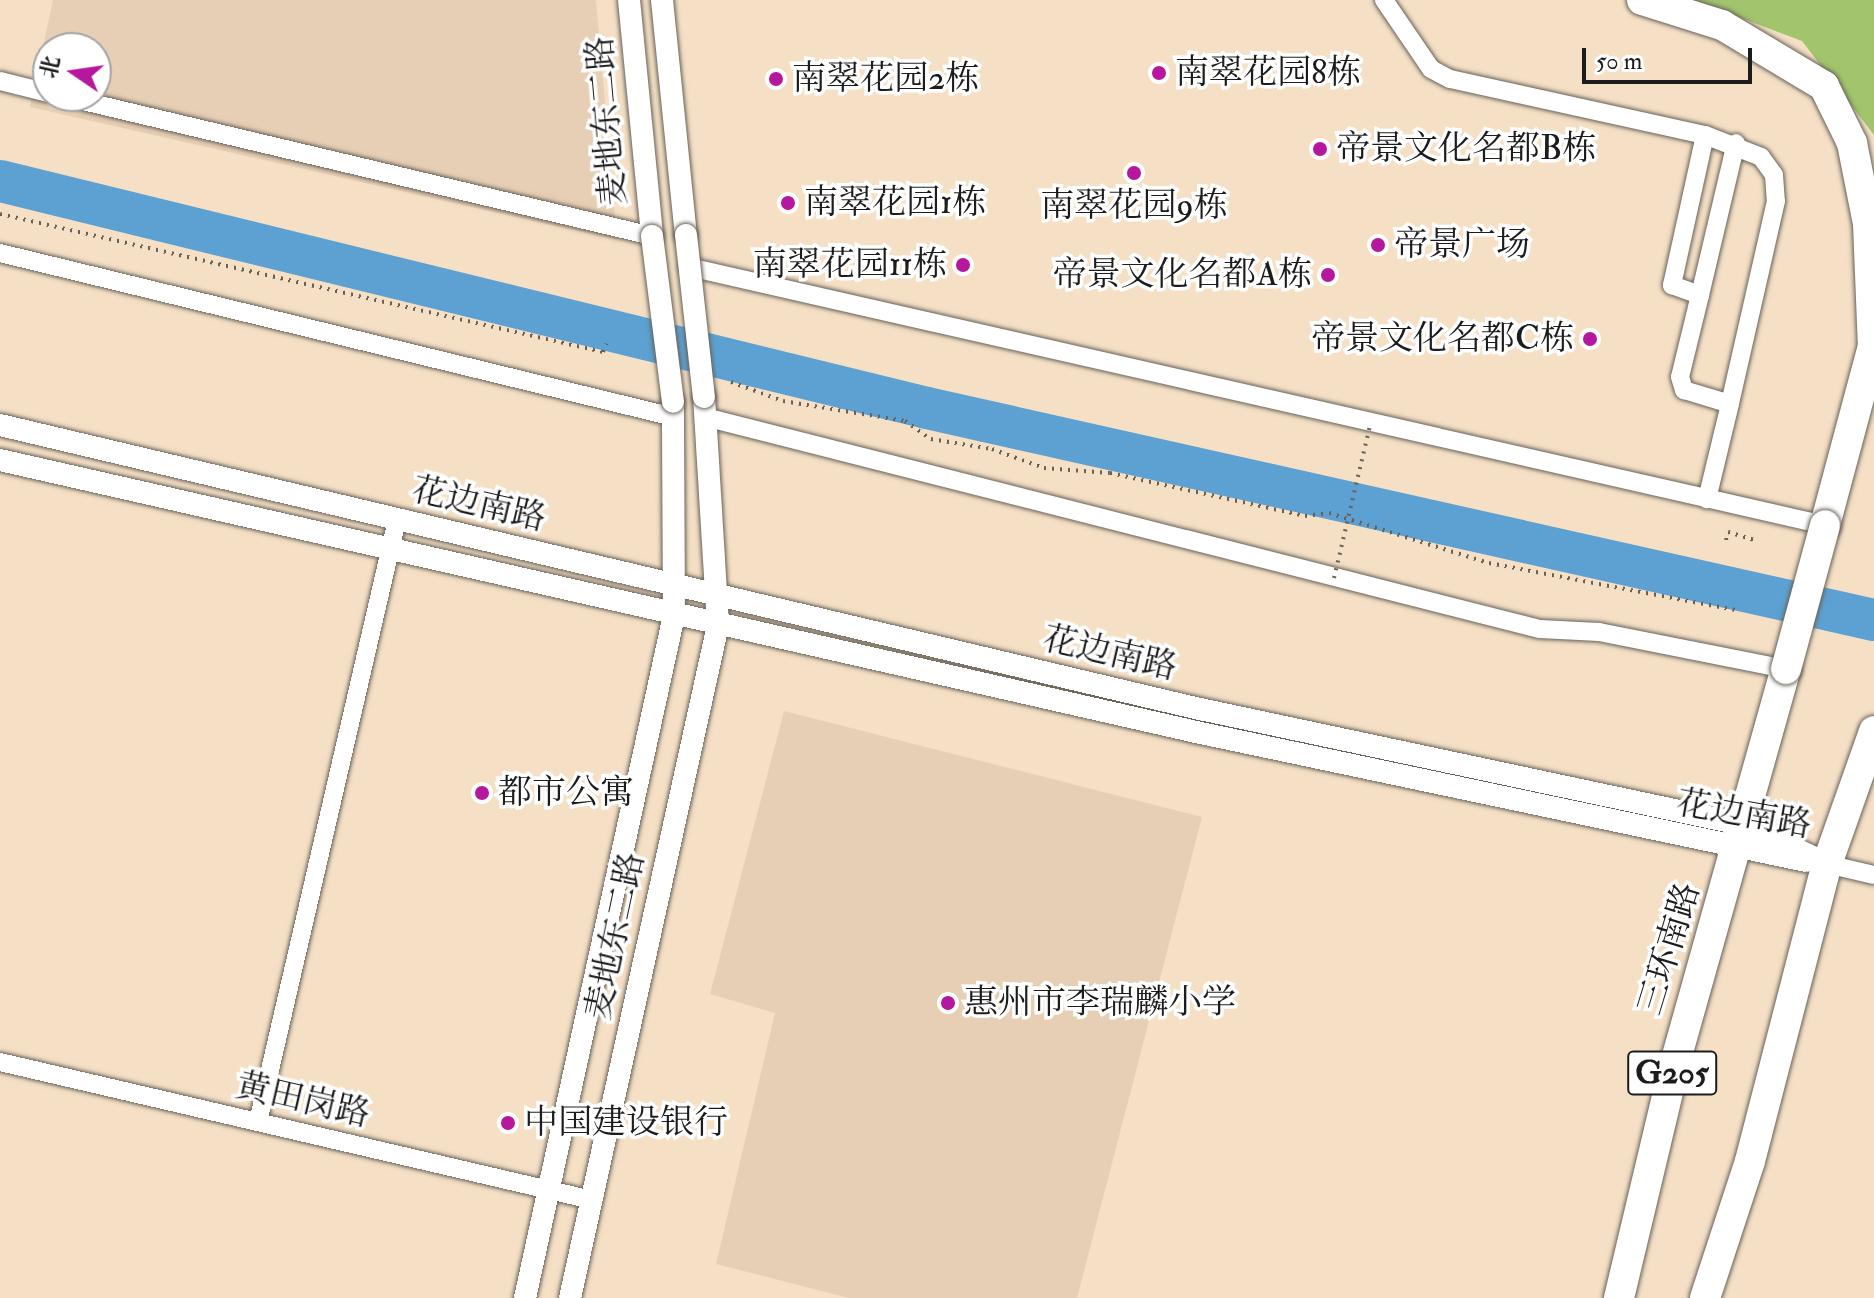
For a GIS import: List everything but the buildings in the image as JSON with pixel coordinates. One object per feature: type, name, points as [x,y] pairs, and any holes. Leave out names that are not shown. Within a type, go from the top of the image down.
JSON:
[{"type":"highway","points":[[1642,0],[1722,25],[1824,86],[1852,143],[1868,224],[1873,345]]},
{"type":"highway","name":"G205","points":[[1786,669],[1873,345]]},
{"type":"highway","name":"三环南路","points":[[1619,1298],[1675,1063],[1741,838],[1786,669]]},
{"type":"highway","name":"G205","points":[[1705,1298],[1750,1161],[1827,864],[1874,731]]},
{"type":"highway","points":[[1716,1298],[1750,1161]]},
{"type":"street","name":"麦地东二路","points":[[525,1298],[679,587],[673,410],[629,0]]},
{"type":"street","name":"麦地东二路","points":[[570,1298],[718,625],[704,407],[662,0]]},
{"type":"street","points":[[1384,0],[1431,69],[1450,79],[1736,143],[1774,175],[1776,201],[1707,499]]},
{"type":"street","points":[[0,81],[32,89]]},
{"type":"street","points":[[112,108],[652,236]]},
{"type":"street","points":[[1700,295],[1672,285],[1705,135]]},
{"type":"street","points":[[1730,404],[1684,390],[1680,377],[1736,143]]},
{"type":"street","points":[[0,253],[673,410]]},
{"type":"street","points":[[689,267],[1825,525]]},
{"type":"street","points":[[704,407],[1334,578],[1540,629],[1599,632],[1786,669]]},
{"type":"street","name":"花边南路","points":[[0,425],[1741,838],[1827,864]]},
{"type":"street","name":"花边南路","points":[[0,460],[718,625],[1741,838]]},
{"type":"street","points":[[258,1122],[397,520]]},
{"type":"street","points":[[1827,864],[1874,875]]},
{"type":"street","name":"黄田岗路","points":[[0,1062],[592,1200]]},
{"type":"path","points":[[0,214],[603,352],[606,344]]},
{"type":"path","points":[[731,382],[783,401],[905,421],[931,439],[992,449],[1044,468],[1110,473],[1305,516],[1329,513],[1502,566],[1736,610]]},
{"type":"path","points":[[1334,578],[1371,422]]},
{"type":"path","points":[[1726,540],[1728,532],[1757,541]]},
{"type":"shaded area","points":[[53,0],[596,0],[617,240],[52,112],[112,112],[112,32],[46,32]]},
{"type":"shaded area","name":"惠州市李瑞麟小学","points":[[784,711],[1202,817],[1077,1298],[849,1298],[716,1264],[775,1013],[710,994]]},
{"type":"green space","points":[[1694,0],[1874,0],[1874,135],[1802,41]]},
{"type":"waterway","points":[[0,181],[927,408],[1874,620]]},
{"type":"place","name":"南翠花园8栋","points":[[1159,73]]},
{"type":"place","name":"南翠花园2栋","points":[[776,79]]},
{"type":"place","name":"帝景文化名都B栋","points":[[1320,149]]},
{"type":"place","name":"南翠花园9栋","points":[[1134,173]]},
{"type":"place","name":"南翠花园1栋","points":[[788,203]]},
{"type":"place","name":"帝景广场","points":[[1378,245]]},
{"type":"place","name":"南翠花园11栋","points":[[963,265]]},
{"type":"place","name":"帝景文化名都A栋","points":[[1328,275]]},
{"type":"place","name":"帝景文化名都C栋","points":[[1590,339]]},
{"type":"place","name":"都市公寓","points":[[482,793]]},
{"type":"place","name":"惠州市李瑞麟小学","points":[[948,1003]]},
{"type":"place","name":"中国建设银行","points":[[508,1123]]}]
